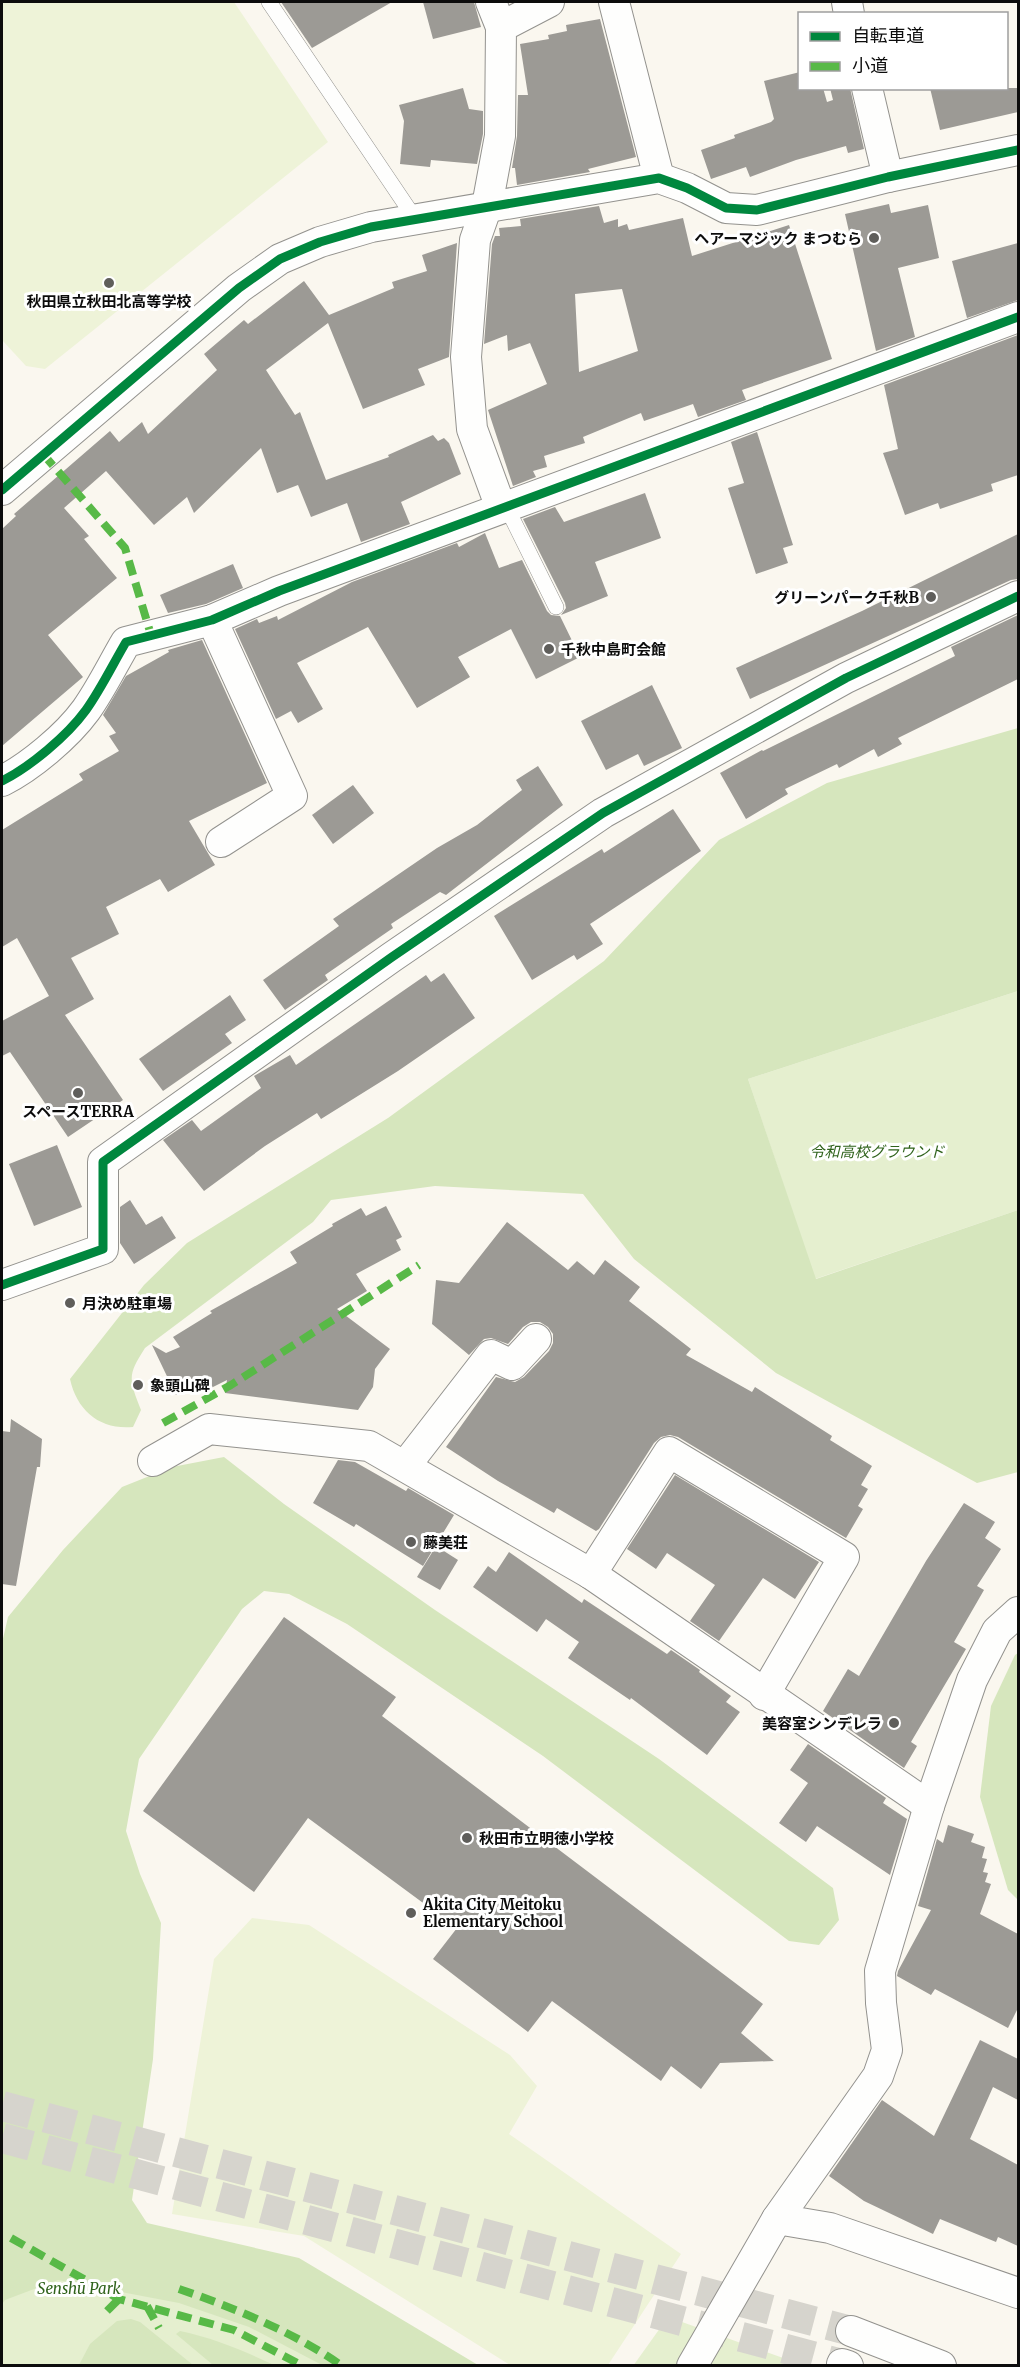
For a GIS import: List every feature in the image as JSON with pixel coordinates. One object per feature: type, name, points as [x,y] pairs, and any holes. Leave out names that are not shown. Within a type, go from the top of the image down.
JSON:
[{"type":"street","points":[[503,507],[472,429],[466,357],[475,240],[487,206],[500,136],[496,14],[549,2]]},
{"type":"street","points":[[614,2],[658,178]]},
{"type":"street","points":[[867,90],[888,177]]},
{"type":"street","points":[[2,490],[239,288],[280,259],[320,242],[371,227],[658,178],[687,188],[726,208],[757,210],[888,177],[1018,150]]},
{"type":"street","points":[[2,782],[16,774],[59,738],[85,710],[126,642],[212,620],[279,591],[1018,317]]},
{"type":"street","points":[[2,1286],[103,1249],[103,1162],[392,957],[603,813],[846,678],[1018,596]]},
{"type":"street","points":[[212,620],[292,796],[221,842]]},
{"type":"street","points":[[405,1466],[491,1356],[512,1365],[536,1339]]},
{"type":"street","points":[[153,1461],[209,1429],[369,1446],[591,1574],[764,1695],[929,1806]]},
{"type":"street","points":[[591,1574],[669,1452],[844,1557],[764,1695]]},
{"type":"street","points":[[692,2366],[777,2219],[878,2076],[887,2050],[881,2003],[880,1971],[929,1806],[972,1680],[997,1631],[1018,1612]]},
{"type":"street","points":[[777,2219],[830,2228],[1018,2293]]},
{"type":"street","points":[[851,2331],[941,2366]]},
{"type":"lane","points":[[269,2],[416,220]]},
{"type":"lane","points":[[503,507],[556,607]]},
{"type":"green space","name":"秋田県立秋田北高等学校","points":[[2,2],[234,2],[328,142],[45,369],[26,366],[2,340]]},
{"type":"green space","points":[[1018,728],[1018,991],[748,1079],[816,1279],[1018,1210],[1018,1472],[977,1483],[776,1373],[634,1259],[583,1194],[435,1186],[331,1200],[313,1222],[145,1348],[135,1365],[132,1378],[141,1410],[133,1427],[100,1422],[84,1409],[73,1390],[70,1379],[144,1285],[187,1243],[388,1118],[604,961],[719,840],[827,783]]},
{"type":"green space","name":"令和高校グラウンド","points":[[1018,991],[1018,1210],[815,1279],[748,1079]]},
{"type":"green space","points":[[224,1457],[284,1504],[435,1610],[659,1759],[833,1888],[839,1920],[819,1945],[789,1941],[543,1756],[347,1624],[289,1594],[264,1591],[242,1609],[139,1759],[126,1831],[140,1874],[161,1923],[153,2059],[132,2200],[147,2223],[299,2258],[478,2365],[322,2365],[249,2327],[179,2303],[58,2280],[5,2300],[2,2304],[2,1643],[8,1617],[63,1550],[122,1487],[172,1467]]},
{"type":"green space","points":[[1018,1653],[1018,1900],[1008,1890],[980,1797],[991,1706]]},
{"type":"green space","points":[[252,1918],[309,1925],[510,2055],[537,2086],[509,2134],[681,2254],[608,2365],[510,2365],[304,2236],[172,2214],[214,1959]]},
{"type":"green space","name":"Senshū Park","points":[[2,2178],[464,2365],[2,2365]]},
{"type":"green space","points":[[668,2317],[803,2365],[633,2366]]},
{"type":"green space","points":[[131,2319],[140,2322],[193,2365],[79,2365],[90,2344],[117,2321]]},
{"type":"green space","points":[[180,2331],[228,2345],[274,2365],[213,2365],[176,2334]]},
{"type":"building","points":[[281,2],[392,2],[312,48]]},
{"type":"building","points":[[423,2],[474,2],[481,27],[433,39]]},
{"type":"building","points":[[600,19],[636,157],[588,169],[590,172],[517,185],[515,168],[512,168],[517,136],[518,95],[528,95],[520,44],[549,39],[548,35],[567,31],[566,25]]},
{"type":"building","points":[[798,72],[798,90],[824,90],[827,102],[833,100],[830,90],[850,90],[864,149],[848,153],[846,146],[796,160],[750,177],[746,167],[711,179],[701,150],[735,138],[734,135],[774,119],[764,81]]},
{"type":"building","points":[[463,88],[469,109],[483,111],[483,134],[477,164],[431,160],[430,167],[400,164],[404,121],[399,105]]},
{"type":"building","points":[[1018,88],[1018,112],[940,130],[930,90]]},
{"type":"building","points":[[889,204],[891,213],[928,205],[939,258],[898,268],[915,337],[876,351],[845,214]]},
{"type":"building","points":[[599,206],[604,223],[618,219],[618,227],[627,224],[629,230],[683,218],[692,256],[789,225],[832,359],[742,390],[746,400],[698,417],[693,404],[644,421],[641,413],[583,437],[585,443],[544,456],[547,467],[533,471],[536,477],[513,486],[488,410],[547,384],[530,343],[508,351],[507,335],[484,344],[492,244],[495,236],[500,236],[499,228],[521,226],[520,219]],"holes":[[[622,289],[638,351],[579,372],[575,294]]]},
{"type":"building","points":[[457,243],[449,357],[418,369],[425,385],[363,409],[328,323],[266,370],[295,415],[300,412],[326,480],[389,457],[388,455],[433,435],[438,441],[444,438],[449,443],[461,474],[401,502],[410,524],[361,542],[347,503],[311,517],[298,485],[277,493],[261,448],[194,513],[187,497],[154,525],[106,471],[64,508],[89,536],[84,539],[117,578],[48,635],[83,677],[2,746],[2,529],[16,516],[14,514],[110,431],[119,442],[142,422],[148,434],[217,370],[204,354],[244,320],[248,324],[304,281],[329,315],[394,288],[392,282],[427,271],[422,255]]},
{"type":"building","points":[[1018,243],[1018,300],[967,318],[952,261]]},
{"type":"building","points":[[1018,335],[1018,475],[991,484],[993,491],[940,509],[938,503],[905,515],[883,453],[898,449],[884,385]]},
{"type":"building","points":[[757,432],[793,545],[783,548],[788,563],[756,574],[728,488],[744,483],[731,442]]},
{"type":"building","points":[[645,493],[661,538],[595,562],[608,596],[561,615],[566,608],[565,603],[523,519],[555,507],[564,522]]},
{"type":"building","points":[[485,533],[499,568],[522,560],[547,611],[551,615],[560,616],[580,657],[536,679],[511,629],[458,657],[470,677],[417,708],[368,627],[297,663],[323,709],[298,723],[291,711],[276,719],[235,629],[257,619],[259,623],[277,616],[278,620],[352,582],[457,543],[459,547]]},
{"type":"building","points":[[1018,534],[1018,579],[1011,580],[750,699],[736,668],[862,611]]},
{"type":"building","points":[[233,564],[243,588],[206,604],[168,613],[160,595]]},
{"type":"building","points":[[1018,615],[1018,679],[898,738],[902,744],[878,757],[874,749],[839,768],[837,764],[785,789],[788,794],[746,819],[720,773],[762,750],[955,656],[951,647]]},
{"type":"building","points":[[202,640],[267,783],[189,821],[215,865],[168,892],[160,879],[106,907],[119,934],[71,958],[94,999],[65,1015],[123,1100],[68,1137],[10,1052],[2,1056],[2,1021],[49,996],[17,938],[2,947],[2,830],[83,780],[79,774],[119,751],[109,736],[116,733],[103,715],[126,676],[169,652],[168,650]]},
{"type":"building","points":[[652,685],[682,748],[644,766],[638,754],[606,770],[581,721]]},
{"type":"building","points":[[538,766],[563,805],[446,895],[440,892],[391,924],[393,928],[325,975],[328,980],[285,1010],[263,980],[339,926],[333,919],[437,848],[477,825],[522,790],[516,780]]},
{"type":"building","points":[[353,785],[374,813],[333,844],[312,815]]},
{"type":"building","points":[[673,809],[701,851],[590,924],[603,944],[577,960],[574,955],[532,980],[494,916],[602,849],[604,853]]},
{"type":"building","points":[[444,973],[475,1018],[398,1071],[321,1119],[317,1113],[265,1146],[204,1191],[163,1140],[192,1120],[201,1131],[261,1088],[254,1076],[290,1055],[296,1065],[426,975],[431,982]]},
{"type":"building","points":[[230,995],[246,1020],[225,1034],[232,1043],[163,1091],[139,1059]]},
{"type":"building","points":[[57,1145],[82,1207],[34,1226],[9,1164]]},
{"type":"building","points":[[130,1200],[146,1225],[162,1216],[176,1238],[134,1264],[120,1243],[120,1207]]},
{"type":"building","points":[[386,1206],[402,1237],[396,1240],[401,1250],[356,1274],[367,1291],[337,1309],[390,1349],[375,1369],[373,1387],[358,1410],[225,1393],[227,1380],[205,1391],[189,1389],[176,1395],[152,1345],[166,1353],[180,1347],[173,1337],[212,1313],[210,1311],[297,1263],[290,1252],[361,1208],[366,1216]]},
{"type":"building","points":[[507,1222],[568,1270],[577,1261],[594,1275],[605,1260],[640,1287],[629,1301],[691,1349],[686,1355],[752,1392],[755,1387],[832,1436],[830,1440],[872,1466],[861,1485],[868,1489],[858,1506],[863,1509],[846,1538],[678,1437],[670,1435],[661,1437],[654,1443],[596,1531],[557,1508],[554,1513],[498,1481],[446,1447],[496,1377],[515,1382],[524,1377],[549,1351],[553,1343],[553,1334],[548,1327],[540,1322],[531,1322],[523,1327],[508,1344],[491,1338],[484,1339],[469,1355],[432,1324],[436,1280],[459,1283]]},
{"type":"building","points":[[11,1419],[42,1439],[40,1467],[37,1467],[16,1586],[2,1584],[2,1431],[10,1432]]},
{"type":"building","points":[[338,1460],[355,1462],[406,1491],[408,1488],[454,1515],[423,1566],[356,1524],[354,1527],[313,1503]]},
{"type":"building","points":[[675,1475],[819,1562],[795,1599],[763,1578],[719,1641],[690,1621],[715,1585],[667,1553],[656,1569],[627,1549]]},
{"type":"building","points":[[964,1503],[995,1522],[985,1538],[1001,1549],[977,1586],[984,1590],[954,1642],[966,1649],[911,1742],[917,1746],[904,1768],[823,1711],[848,1669],[859,1676],[926,1561]]},
{"type":"building","points":[[436,1546],[458,1560],[440,1590],[417,1577]]},
{"type":"building","points":[[509,1552],[582,1603],[584,1599],[667,1654],[671,1650],[731,1696],[726,1702],[740,1712],[707,1755],[631,1698],[630,1700],[568,1658],[579,1642],[546,1619],[537,1632],[473,1587],[488,1566],[496,1572]]},
{"type":"building","points":[[284,1617],[396,1697],[382,1716],[763,2004],[741,2033],[774,2061],[720,2063],[701,2089],[671,2066],[661,2081],[552,2001],[528,2032],[433,1959],[457,1928],[308,1818],[254,1892],[143,1811]]},
{"type":"building","points":[[808,1744],[886,1798],[883,1803],[907,1819],[890,1875],[817,1826],[806,1842],[779,1823],[808,1783],[790,1770]]},
{"type":"building","points":[[948,1825],[974,1834],[971,1842],[985,1847],[982,1858],[987,1859],[983,1872],[988,1873],[985,1882],[991,1884],[980,1914],[1018,1934],[1018,2008],[1008,2028],[935,1989],[931,1995],[897,1976],[931,1910],[918,1906],[937,1839],[943,1843]]},
{"type":"building","points":[[980,2040],[1018,2059],[1018,2100],[993,2087],[970,2139],[1018,2165],[1018,2246],[998,2237],[996,2242],[940,2219],[933,2234],[864,2201],[829,2176],[882,2100],[934,2136]]},
{"type":"tunnel","points":[[2,2106],[851,2331]]},
{"type":"tunnel","points":[[2,2138],[842,2364]]},
{"type":"marked path","points":[[43,454],[125,548],[151,635]]},
{"type":"marked path","points":[[163,1423],[231,1385],[419,1265]]},
{"type":"marked path","points":[[11,2238],[119,2299],[234,2330],[303,2366]]},
{"type":"marked path","points":[[179,2289],[263,2322],[305,2343],[342,2366]]},
{"type":"marked path","points":[[107,2311],[119,2299]]},
{"type":"marked path","points":[[147,2306],[159,2328]]},
{"type":"cycle path","points":[[2,490],[239,288],[280,259],[320,242],[371,227],[659,178],[687,188],[726,208],[757,210],[888,177],[1018,150]]},
{"type":"cycle path","points":[[2,781],[36,759],[78,720],[97,694],[126,642],[212,620],[279,591],[1018,317]]},
{"type":"cycle path","points":[[2,1285],[103,1249],[103,1162],[392,957],[603,813],[846,678],[1018,596]]},
{"type":"place","name":"ヘアーマジック まつむら","points":[[874,238]]},
{"type":"place","name":"秋田県立秋田北高等学校","points":[[109,283]]},
{"type":"place","name":"グリーンパーク千秋B","points":[[931,597]]},
{"type":"place","name":"千秋中島町会館","points":[[549,649]]},
{"type":"place","name":"スペースTERRA","points":[[78,1093]]},
{"type":"place","name":"月決め駐車場","points":[[70,1303]]},
{"type":"place","name":"象頭山碑","points":[[138,1385]]},
{"type":"place","name":"藤美荘","points":[[411,1542]]},
{"type":"place","name":"美容室シンデレラ","points":[[894,1723]]},
{"type":"place","name":"秋田市立明徳小学校","points":[[467,1838]]},
{"type":"place","name":"Akita City Meitoku Elementary School","points":[[411,1913]]}]
